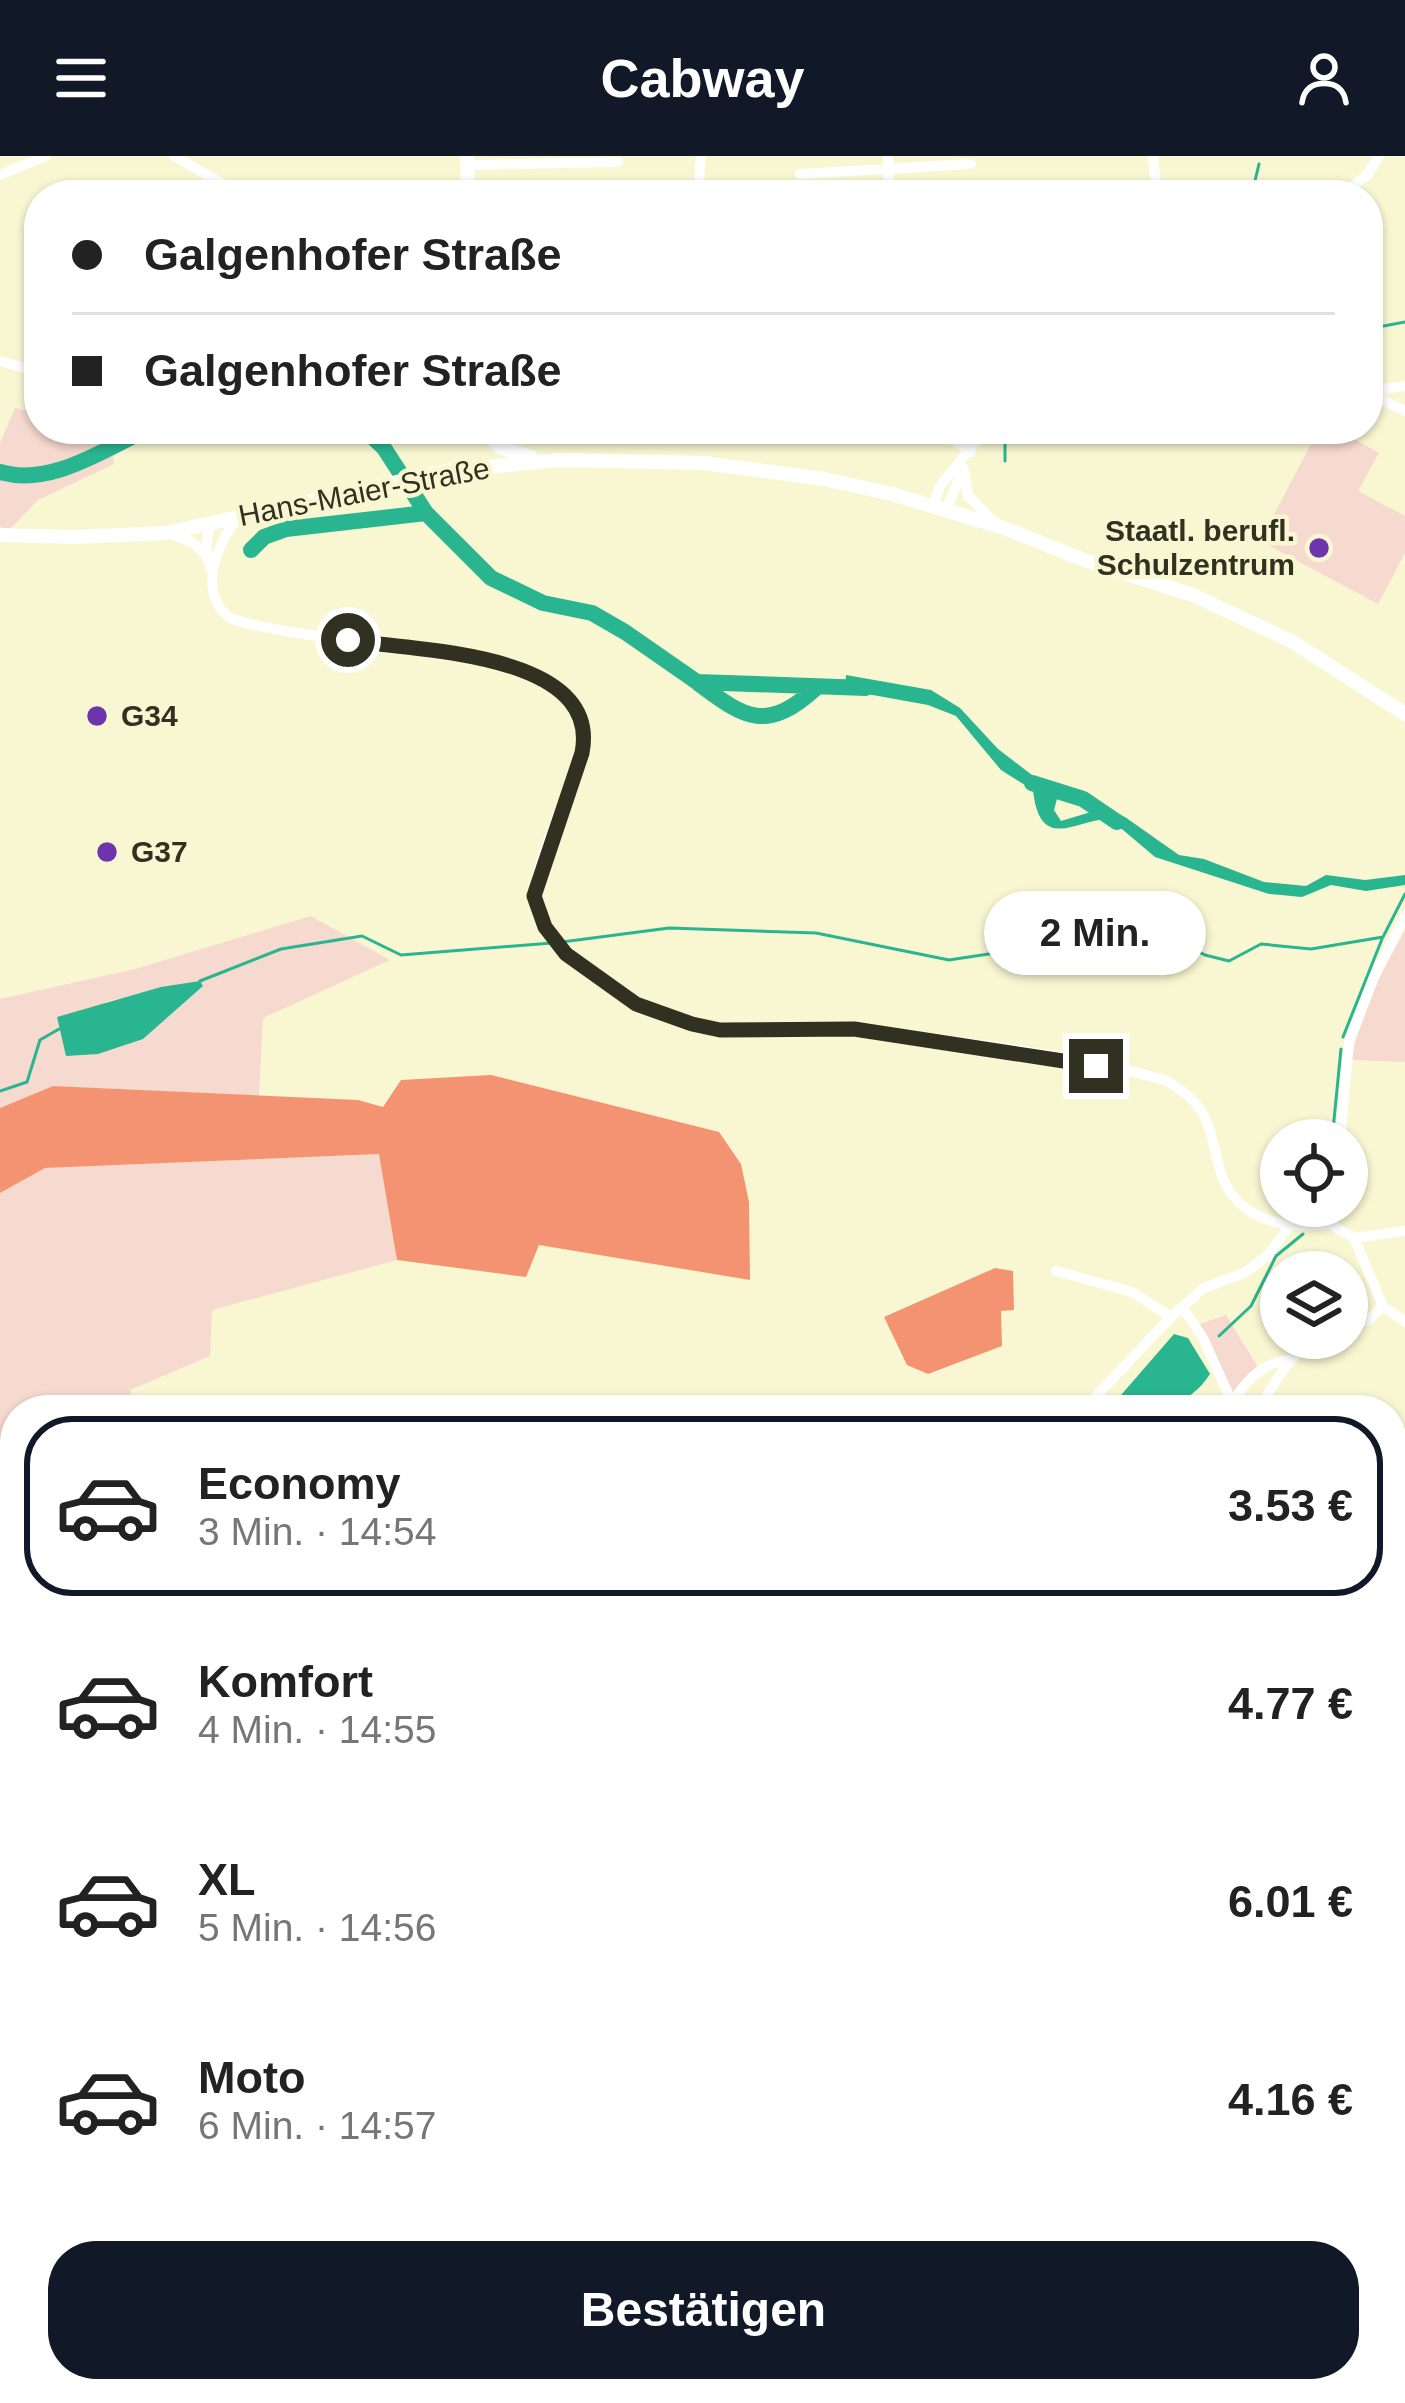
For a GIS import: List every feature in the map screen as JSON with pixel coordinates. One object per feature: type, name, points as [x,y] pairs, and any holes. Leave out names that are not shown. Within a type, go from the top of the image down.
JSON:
[{"type":"street","points":[[0,175],[46,156]]},
{"type":"street","points":[[174,156],[216,180]]},
{"type":"street","points":[[1360,180],[1379,156]]},
{"type":"street","points":[[467,161],[618,161]]},
{"type":"street","points":[[800,174],[889,162],[971,164]]},
{"type":"street","points":[[485,444],[487,467]]},
{"type":"street","points":[[496,444],[514,454],[560,460]]},
{"type":"street","points":[[959,444],[971,452]]},
{"type":"street","points":[[940,508],[940,486],[976,444]]},
{"type":"street","points":[[940,508],[971,452]]},
{"type":"street","name":"Hans-Maier-Straße","points":[[0,535],[166,533],[426,474],[487,467],[560,460],[704,463],[824,479],[1004,528],[1247,619],[1293,642],[1405,714]]},
{"type":"street","points":[[964,469],[971,502],[1004,528]]},
{"type":"street","points":[[211,556],[242,515]]},
{"type":"street","name":"Hans-Maier-Straße","points":[[109,535],[191,519],[209,522]]},
{"type":"street","points":[[209,522],[216,539],[211,556],[218,609],[239,622],[499,663],[533,674],[564,692],[576,706],[586,736],[534,896],[557,943],[600,981],[636,1004],[692,1024],[752,1032],[877,1032],[1165,1080],[1200,1109],[1228,1191],[1244,1207],[1288,1228],[1298,1227]]},
{"type":"street","points":[[166,533],[192,542],[211,556]]},
{"type":"street","points":[[1342,1119],[1348,1043],[1404,918]]},
{"type":"street","points":[[1335,1227],[1354,1238],[1383,1306],[1405,1322]]},
{"type":"street","points":[[1097,1395],[1181,1307],[1204,1288],[1246,1272],[1268,1255],[1288,1228]]},
{"type":"street","points":[[1354,1238],[1405,1231]]},
{"type":"street","points":[[1056,1271],[1132,1292],[1171,1317]]},
{"type":"street","points":[[1368,1320],[1383,1306]]},
{"type":"street","points":[[1181,1307],[1203,1338],[1225,1395]]},
{"type":"street","points":[[1238,1395],[1259,1369],[1272,1361],[1289,1360]]},
{"type":"street","points":[[1267,1395],[1289,1360]]},
{"type":"shaded area","points":[[15,408],[24,410],[24,444],[112,444],[114,464],[38,500],[10,529],[0,527],[0,443]]},
{"type":"shaded area","points":[[1311,444],[1363,444],[1379,453],[1358,491],[1405,516],[1405,553],[1378,604],[1260,541]]},
{"type":"shaded area","points":[[846,675],[931,690],[960,708],[998,749],[1058,795],[1054,810],[1061,821],[1104,808],[1179,855],[1204,859],[1264,882],[1306,886],[1326,875],[1365,880],[1405,875],[1405,885],[1366,891],[1331,885],[1302,897],[1269,894],[1155,857],[1110,819],[1052,827],[1043,822],[1033,790],[1001,770],[956,716],[928,705],[845,690]]},
{"type":"shaded area","points":[[311,916],[390,960],[263,1018],[259,1096],[53,1086],[0,1108],[0,999],[135,969]],"holes":[[[199,981],[202,987],[167,1018],[104,1002]]]},
{"type":"shaded area","points":[[1405,930],[1405,1062],[1352,1060],[1365,1009]]},
{"type":"shaded area","points":[[200,981],[203,986],[143,1039],[98,1054],[66,1056],[57,1017],[161,987]]},
{"type":"shaded area","points":[[491,1075],[719,1132],[741,1164],[749,1202],[750,1280],[539,1245],[526,1277],[397,1260],[379,1154],[45,1168],[0,1193],[0,1108],[53,1086],[358,1100],[383,1107],[401,1080]]},
{"type":"shaded area","points":[[380,1154],[397,1260],[212,1310],[210,1356],[130,1390],[131,1395],[0,1395],[0,1193],[45,1168]]},
{"type":"shaded area","points":[[995,1268],[1013,1271],[1014,1310],[1001,1311],[1002,1346],[928,1374],[907,1365],[884,1317]]},
{"type":"shaded area","points":[[1226,1315],[1259,1369],[1238,1395],[1229,1395],[1200,1324]]},
{"type":"shaded area","points":[[1174,1334],[1188,1338],[1210,1374],[1190,1395],[1121,1395]]},
{"type":"waterway","points":[[1255,180],[1259,164]]},
{"type":"waterway","points":[[1383,326],[1405,322]]},
{"type":"waterway","points":[[0,472],[38,475],[57,471],[119,444]]},
{"type":"waterway","points":[[380,444],[426,513],[491,578],[543,603],[592,613],[697,682],[866,688]]},
{"type":"waterway","points":[[1005,444],[1005,461]]},
{"type":"waterway","points":[[251,550],[264,537],[286,529],[426,513]]},
{"type":"waterway","points":[[698,683],[757,716],[784,711],[817,687]]},
{"type":"waterway","points":[[1032,783],[1083,799],[1117,822]]},
{"type":"waterway","points":[[562,942],[669,928],[816,933],[949,960],[1015,950],[1097,913],[1116,910],[1205,955],[1229,961],[1261,944],[1311,949],[1383,937],[1405,894]]},
{"type":"waterway","points":[[200,981],[281,949],[362,936],[401,955],[552,943]]},
{"type":"waterway","points":[[1343,1037],[1382,939]]},
{"type":"waterway","points":[[0,1091],[27,1082],[40,1040],[59,1029]]},
{"type":"waterway","points":[[1334,1119],[1341,1049]]},
{"type":"waterway","points":[[1219,1336],[1251,1306],[1276,1256],[1303,1234]]},
{"type":"place","name":"Staatl. berufl. Schulzentrum","points":[[1319,548]]},
{"type":"place","name":"G34","points":[[97,716]]},
{"type":"place","name":"G37","points":[[107,852]]},
{"type":"route","points":[[348,640],[522,669],[564,692],[576,706],[586,736],[534,896],[545,927],[566,954],[636,1004],[720,1030],[854,1029],[1096,1066]]}]
